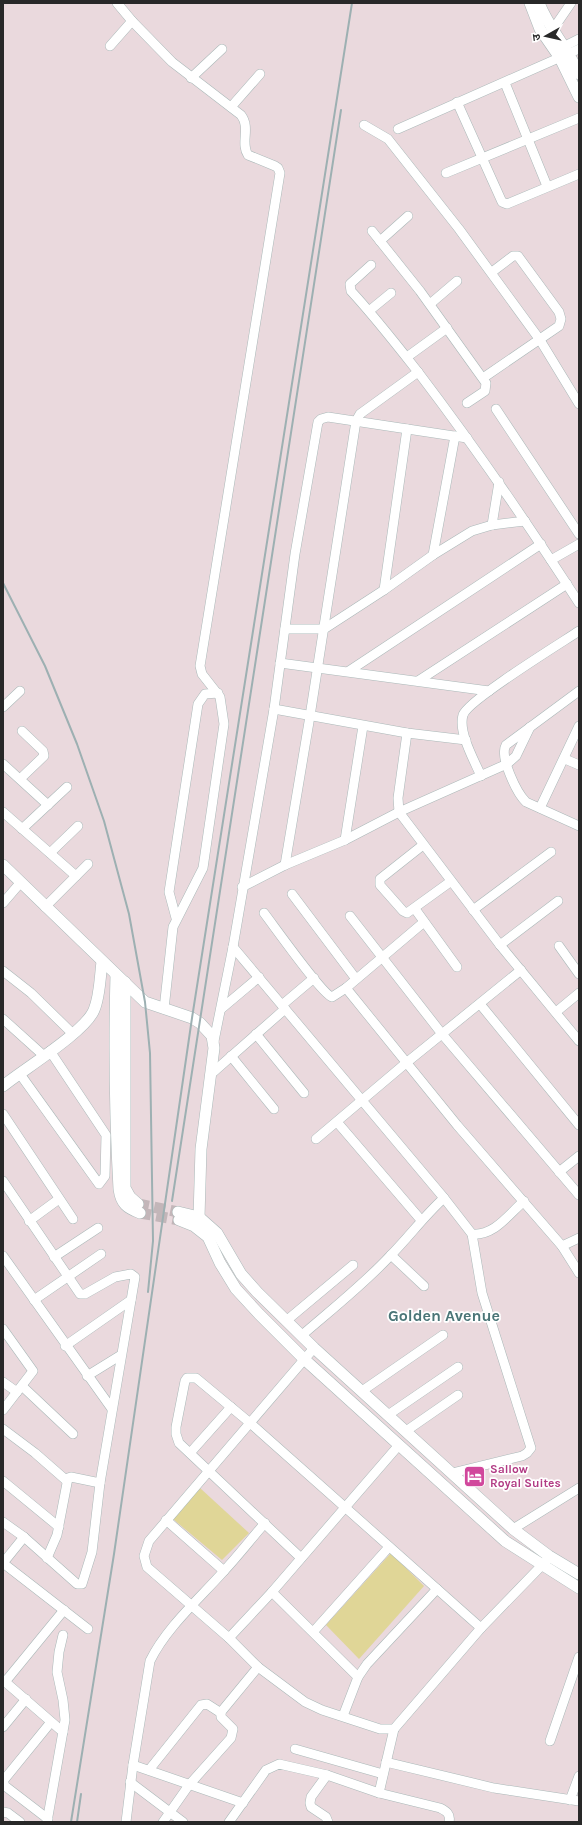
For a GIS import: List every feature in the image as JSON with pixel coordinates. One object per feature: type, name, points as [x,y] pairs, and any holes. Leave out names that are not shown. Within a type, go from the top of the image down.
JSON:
[{"type":"street","points":[[117,3],[132,21],[172,62],[241,115],[246,123],[245,148],[248,155],[275,166],[278,168],[280,174],[200,666],[202,674],[218,692],[222,702],[224,724],[203,868],[197,882],[176,918],[170,939],[164,1009]]},
{"type":"street","points":[[530,3],[535,19],[566,51],[579,74]]},
{"type":"street","points":[[539,3],[550,34]]},
{"type":"street","points":[[550,34],[571,3]]},
{"type":"street","points":[[110,46],[132,21]]},
{"type":"street","points":[[398,129],[505,82],[566,51],[579,39]]},
{"type":"street","points":[[191,78],[222,49]]},
{"type":"street","points":[[566,51],[579,97]]},
{"type":"street","points":[[231,106],[260,74]]},
{"type":"street","points":[[505,82],[548,186]]},
{"type":"street","points":[[457,102],[500,200],[505,204],[579,174]]},
{"type":"street","points":[[446,173],[579,118]]},
{"type":"street","points":[[364,125],[382,134],[388,139],[492,272],[540,340],[579,404]]},
{"type":"street","points":[[380,241],[408,216]]},
{"type":"street","points":[[372,231],[430,304],[486,383],[486,388],[467,403]]},
{"type":"street","points":[[483,378],[540,340],[561,323],[560,316],[521,258],[518,256],[513,256],[492,272]]},
{"type":"street","points":[[371,265],[349,286],[351,291],[407,357],[467,438],[499,482],[579,603]]},
{"type":"street","points":[[430,304],[457,281]]},
{"type":"street","points":[[369,311],[391,293]]},
{"type":"street","points":[[407,357],[447,328]]},
{"type":"street","points":[[285,865],[324,629],[356,421],[360,414],[418,372]]},
{"type":"street","points":[[496,409],[579,534]]},
{"type":"street","points":[[467,438],[328,417],[321,419],[318,422],[295,554],[274,709],[242,887],[233,947],[214,1042],[201,1149],[197,1221],[208,1237],[220,1263],[236,1289],[304,1359],[505,1541],[542,1566],[579,1588]]},
{"type":"street","points":[[384,590],[407,429]]},
{"type":"street","points":[[433,555],[455,436]]},
{"type":"street","points":[[492,524],[499,482]]},
{"type":"street","points":[[285,629],[324,629],[384,590],[433,555],[477,528],[492,524],[525,521]]},
{"type":"street","points":[[349,671],[541,544]]},
{"type":"street","points":[[551,560],[579,544]]},
{"type":"street","points":[[418,681],[567,584]]},
{"type":"street","points":[[481,776],[466,740],[463,719],[465,710],[489,691],[579,631]]},
{"type":"street","points":[[280,663],[317,666],[489,691]]},
{"type":"street","points":[[3,707],[20,691]]},
{"type":"street","points":[[579,691],[504,748],[513,783],[521,797],[540,808],[579,826]]},
{"type":"street","points":[[176,918],[170,900],[170,885],[198,704],[205,694],[218,692]]},
{"type":"street","points":[[274,709],[363,726],[466,740]]},
{"type":"street","points":[[345,840],[363,726]]},
{"type":"street","points":[[540,808],[565,759],[579,726]]},
{"type":"street","points":[[242,887],[285,865],[345,840],[399,812],[507,764],[516,756],[530,727]]},
{"type":"street","points":[[20,780],[44,756],[43,751],[22,731]]},
{"type":"street","points":[[407,733],[398,798],[399,812],[472,910],[579,1041]]},
{"type":"street","points":[[565,759],[579,765]]},
{"type":"street","points":[[3,764],[48,805]]},
{"type":"street","points":[[22,829],[67,787]]},
{"type":"street","points":[[3,812],[76,876]]},
{"type":"street","points":[[50,853],[78,826]]},
{"type":"street","points":[[423,845],[379,881],[380,885],[405,913],[415,909],[450,882]]},
{"type":"street","points":[[472,910],[551,852]]},
{"type":"street","points":[[46,906],[88,864]]},
{"type":"street","points":[[3,866],[145,1002],[200,1023],[210,1032],[214,1042]]},
{"type":"street","points":[[3,903],[21,882]]},
{"type":"street","points":[[292,894],[356,979]]},
{"type":"street","points":[[500,945],[558,901]]},
{"type":"street","points":[[415,909],[458,967]]},
{"type":"street","points":[[264,913],[330,997],[334,997],[346,988],[424,922]]},
{"type":"street","points":[[350,916],[442,1034],[579,1195]]},
{"type":"street","points":[[559,946],[579,974]]},
{"type":"street","points":[[233,947],[444,1198],[472,1234],[482,1292],[531,1448],[530,1451],[522,1456],[456,1477],[450,1491]]},
{"type":"street","points":[[3,1086],[73,1034],[92,1016],[95,1009],[102,962]]},
{"type":"street","points":[[316,1139],[338,1122],[406,1063],[521,970]]},
{"type":"street","points":[[3,971],[31,993],[73,1034]]},
{"type":"street","points":[[221,1008],[259,977]]},
{"type":"street","points":[[210,1075],[256,1034],[314,978]]},
{"type":"street","points":[[121,979],[126,1188],[130,1197],[139,1208]]},
{"type":"street","points":[[346,988],[406,1063],[562,1246],[579,1273]]},
{"type":"street","points":[[556,1012],[579,993]]},
{"type":"street","points":[[480,1004],[579,1125]]},
{"type":"street","points":[[3,1019],[47,1053],[106,1135],[105,1176],[99,1184],[20,1074]]},
{"type":"street","points":[[256,1034],[304,1093]]},
{"type":"street","points":[[231,1056],[274,1109]]},
{"type":"street","points":[[3,1114],[73,1219]]},
{"type":"street","points":[[338,1122],[421,1220]]},
{"type":"street","points":[[559,1172],[579,1156]]},
{"type":"street","points":[[3,1181],[77,1291],[82,1294],[115,1277],[131,1274],[135,1277],[100,1483],[92,1552],[82,1584],[77,1584],[24,1538],[3,1522]]},
{"type":"street","points":[[301,1336],[367,1279],[391,1255],[421,1220],[444,1198]]},
{"type":"street","points":[[29,1221],[59,1199]]},
{"type":"street","points":[[472,1234],[480,1235],[491,1231],[524,1201]]},
{"type":"street","points":[[179,1216],[197,1221],[217,1233],[241,1274],[301,1336],[513,1529],[549,1556],[578,1571]]},
{"type":"street","points":[[54,1257],[98,1228]]},
{"type":"street","points":[[562,1246],[579,1238]]},
{"type":"street","points":[[34,1300],[101,1254]]},
{"type":"street","points":[[391,1255],[424,1286]]},
{"type":"street","points":[[3,1256],[65,1346],[112,1409]]},
{"type":"street","points":[[286,1321],[353,1265]]},
{"type":"street","points":[[65,1346],[131,1300]]},
{"type":"street","points":[[3,1329],[33,1369],[32,1375],[3,1410]]},
{"type":"street","points":[[362,1391],[443,1335]]},
{"type":"street","points":[[314,1348],[249,1422],[149,1541],[145,1549],[145,1562],[147,1567],[190,1606],[229,1638],[258,1667],[305,1702],[322,1710],[380,1729],[394,1729]]},
{"type":"street","points":[[88,1376],[121,1355]]},
{"type":"street","points":[[388,1415],[458,1366]]},
{"type":"street","points":[[301,1558],[179,1443],[176,1434],[185,1381],[187,1378],[196,1378],[249,1422],[482,1628]]},
{"type":"street","points":[[3,1382],[19,1389],[73,1434]]},
{"type":"street","points":[[406,1432],[458,1395]]},
{"type":"street","points":[[190,1453],[231,1407]]},
{"type":"street","points":[[3,1429],[35,1453],[67,1481]]},
{"type":"street","points":[[229,1638],[272,1592],[399,1445]]},
{"type":"street","points":[[47,1558],[59,1528],[69,1477],[100,1483]]},
{"type":"street","points":[[3,1480],[59,1528]]},
{"type":"street","points":[[513,1529],[579,1488]]},
{"type":"street","points":[[166,1520],[224,1571]]},
{"type":"street","points":[[126,1822],[130,1782],[150,1661],[158,1647],[190,1606],[224,1571],[265,1523]]},
{"type":"street","points":[[24,1538],[3,1563],[88,1629]]},
{"type":"street","points":[[314,1632],[390,1547]]},
{"type":"street","points":[[379,1793],[394,1729],[482,1628],[542,1566],[549,1556]]},
{"type":"street","points":[[343,1716],[358,1676],[367,1664],[437,1589]]},
{"type":"street","points":[[272,1592],[358,1676]]},
{"type":"street","points":[[63,1732],[4,1681],[64,1610]]},
{"type":"street","points":[[48,1821],[65,1713],[57,1672],[59,1652],[63,1635]]},
{"type":"street","points":[[550,1741],[579,1657]]},
{"type":"street","points":[[221,1713],[258,1667]]},
{"type":"street","points":[[3,1727],[26,1699]]},
{"type":"street","points":[[149,1770],[201,1705],[206,1704],[221,1713],[221,1717],[233,1729],[233,1735],[221,1751],[189,1785],[163,1822]]},
{"type":"street","points":[[48,1821],[6,1786],[3,1781],[51,1722]]},
{"type":"street","points":[[295,1749],[383,1774]]},
{"type":"street","points":[[386,1762],[494,1788],[575,1800],[579,1776]]},
{"type":"street","points":[[228,1822],[266,1770],[279,1764],[327,1775],[379,1793],[440,1808],[446,1811],[449,1815],[449,1822]]},
{"type":"street","points":[[133,1765],[243,1803]]},
{"type":"street","points":[[327,1775],[311,1797],[310,1803],[311,1807],[326,1818],[328,1822]]},
{"type":"street","points":[[130,1782],[170,1810],[183,1822]]},
{"type":"street","points":[[3,1812],[8,1813],[20,1822]]},
{"type":"shaded area","points":[[200,1488],[249,1533],[222,1560],[173,1519]]},
{"type":"shaded area","points":[[391,1553],[424,1586],[359,1659],[326,1625]]},
{"type":"tunnel","points":[[138,1204],[178,1212]]},
{"type":"tunnel","points":[[140,1213],[179,1220]]},
{"type":"railway","points":[[71,1822],[114,1554],[192,1018],[352,3]]},
{"type":"railway","points":[[172,1201],[341,110]]},
{"type":"railway","points":[[3,583],[45,666],[77,744],[104,821],[129,914],[145,1002],[150,1053],[153,1241],[148,1292]]},
{"type":"railway","points":[[77,1822],[81,1794]]},
{"type":"place","name":"Sallow Royal Suites","points":[[475,1476]]},
{"type":"district","name":"Golden Avenue","points":[[444,1315]]}]
